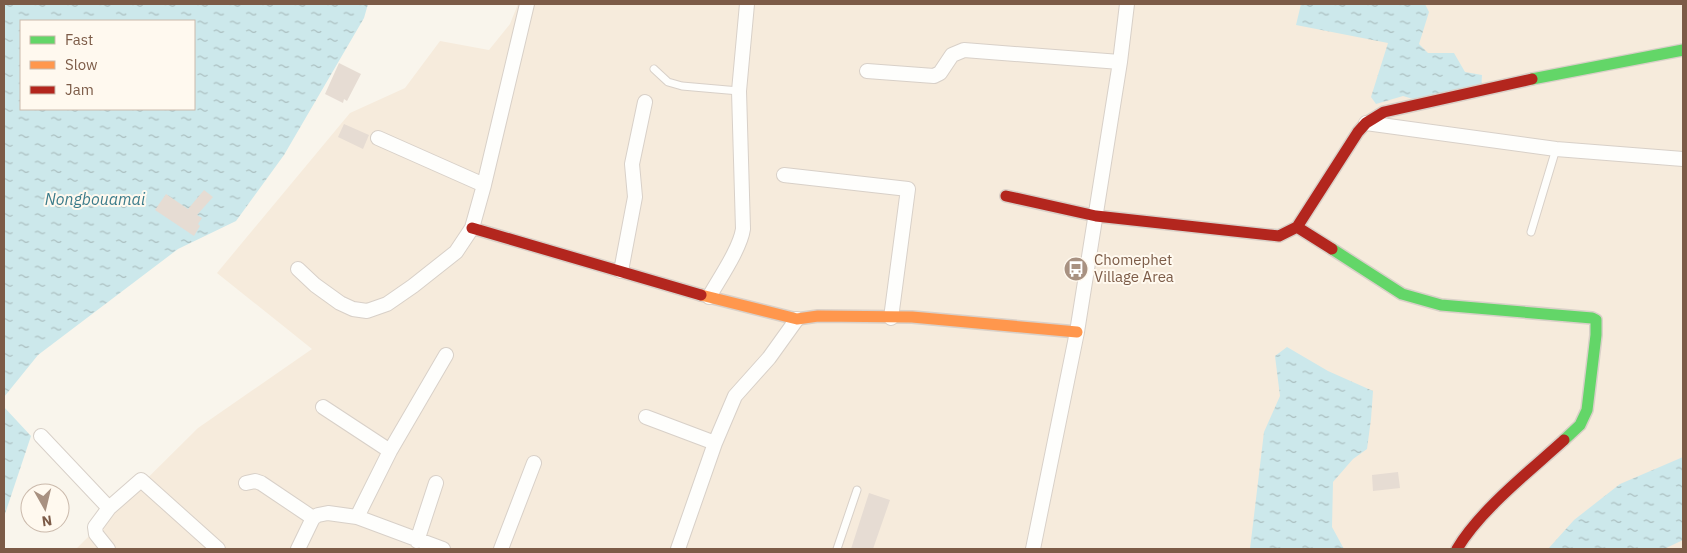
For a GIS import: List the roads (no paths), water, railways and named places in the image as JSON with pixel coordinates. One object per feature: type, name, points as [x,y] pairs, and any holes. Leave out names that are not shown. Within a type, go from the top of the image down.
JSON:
[{"type":"street","points":[[298,269],[315,286],[340,303],[354,309],[367,311],[387,304],[456,252],[472,228],[527,4]]},
{"type":"street","points":[[709,297],[728,264],[742,234],[739,91],[747,4]]},
{"type":"street","points":[[1033,549],[1077,332],[1120,62],[1127,4]]},
{"type":"street","points":[[867,71],[934,76],[940,73],[952,55],[964,50],[1120,62]]},
{"type":"street","points":[[1006,196],[1096,216],[1279,236],[1298,227],[1358,132],[1366,123],[1384,112],[1531,78],[1683,50]]},
{"type":"street","points":[[621,272],[635,197],[632,164],[645,102]]},
{"type":"street","points":[[1366,123],[1556,149],[1683,159]]},
{"type":"street","points":[[378,138],[484,185]]},
{"type":"street","points":[[784,175],[908,189],[891,318]]},
{"type":"street","points":[[1298,227],[1402,294],[1441,306],[1592,318],[1596,320],[1589,404],[1586,416],[1580,426],[1495,504],[1466,534],[1457,549]]},
{"type":"street","points":[[472,228],[709,297],[797,319],[818,316],[912,317],[1077,332]]},
{"type":"street","points":[[678,549],[715,443],[735,396],[769,358],[797,319]]},
{"type":"street","points":[[357,517],[390,450],[446,355]]},
{"type":"street","points":[[322,407],[390,450]]},
{"type":"street","points":[[646,417],[715,443]]},
{"type":"street","points":[[41,436],[109,508]]},
{"type":"street","points":[[501,549],[534,463]]},
{"type":"street","points":[[108,549],[96,534],[94,530],[96,525],[109,508],[141,480],[218,549]]},
{"type":"street","points":[[246,484],[255,481],[261,483],[313,518]]},
{"type":"street","points":[[416,540],[436,483]]},
{"type":"street","points":[[298,549],[313,518],[328,513],[357,517],[443,549]]},
{"type":"lane","points":[[654,68],[668,82],[682,86],[739,91]]},
{"type":"lane","points":[[1532,232],[1556,149]]},
{"type":"lane","points":[[837,549],[857,490]]},
{"type":"water","name":"Nongbouamai","points":[[4,4],[368,4],[364,18],[284,155],[236,221],[178,249],[38,355],[4,397]]},
{"type":"water","points":[[1301,4],[1425,4],[1429,12],[1419,44],[1428,53],[1454,53],[1465,72],[1482,75],[1481,92],[1420,101],[1403,96],[1376,104],[1371,97],[1388,43],[1296,25]]},
{"type":"water","points":[[1287,347],[1328,371],[1373,391],[1367,449],[1353,459],[1333,482],[1332,527],[1344,549],[1250,549],[1264,432],[1280,396],[1275,356]]},
{"type":"water","points":[[4,407],[31,436],[4,517]]},
{"type":"water","points":[[1683,457],[1683,540],[1664,549],[1548,549],[1574,520],[1620,484]]},
{"type":"place","name":"Chomephet Village Area","points":[[1076,269]]}]
